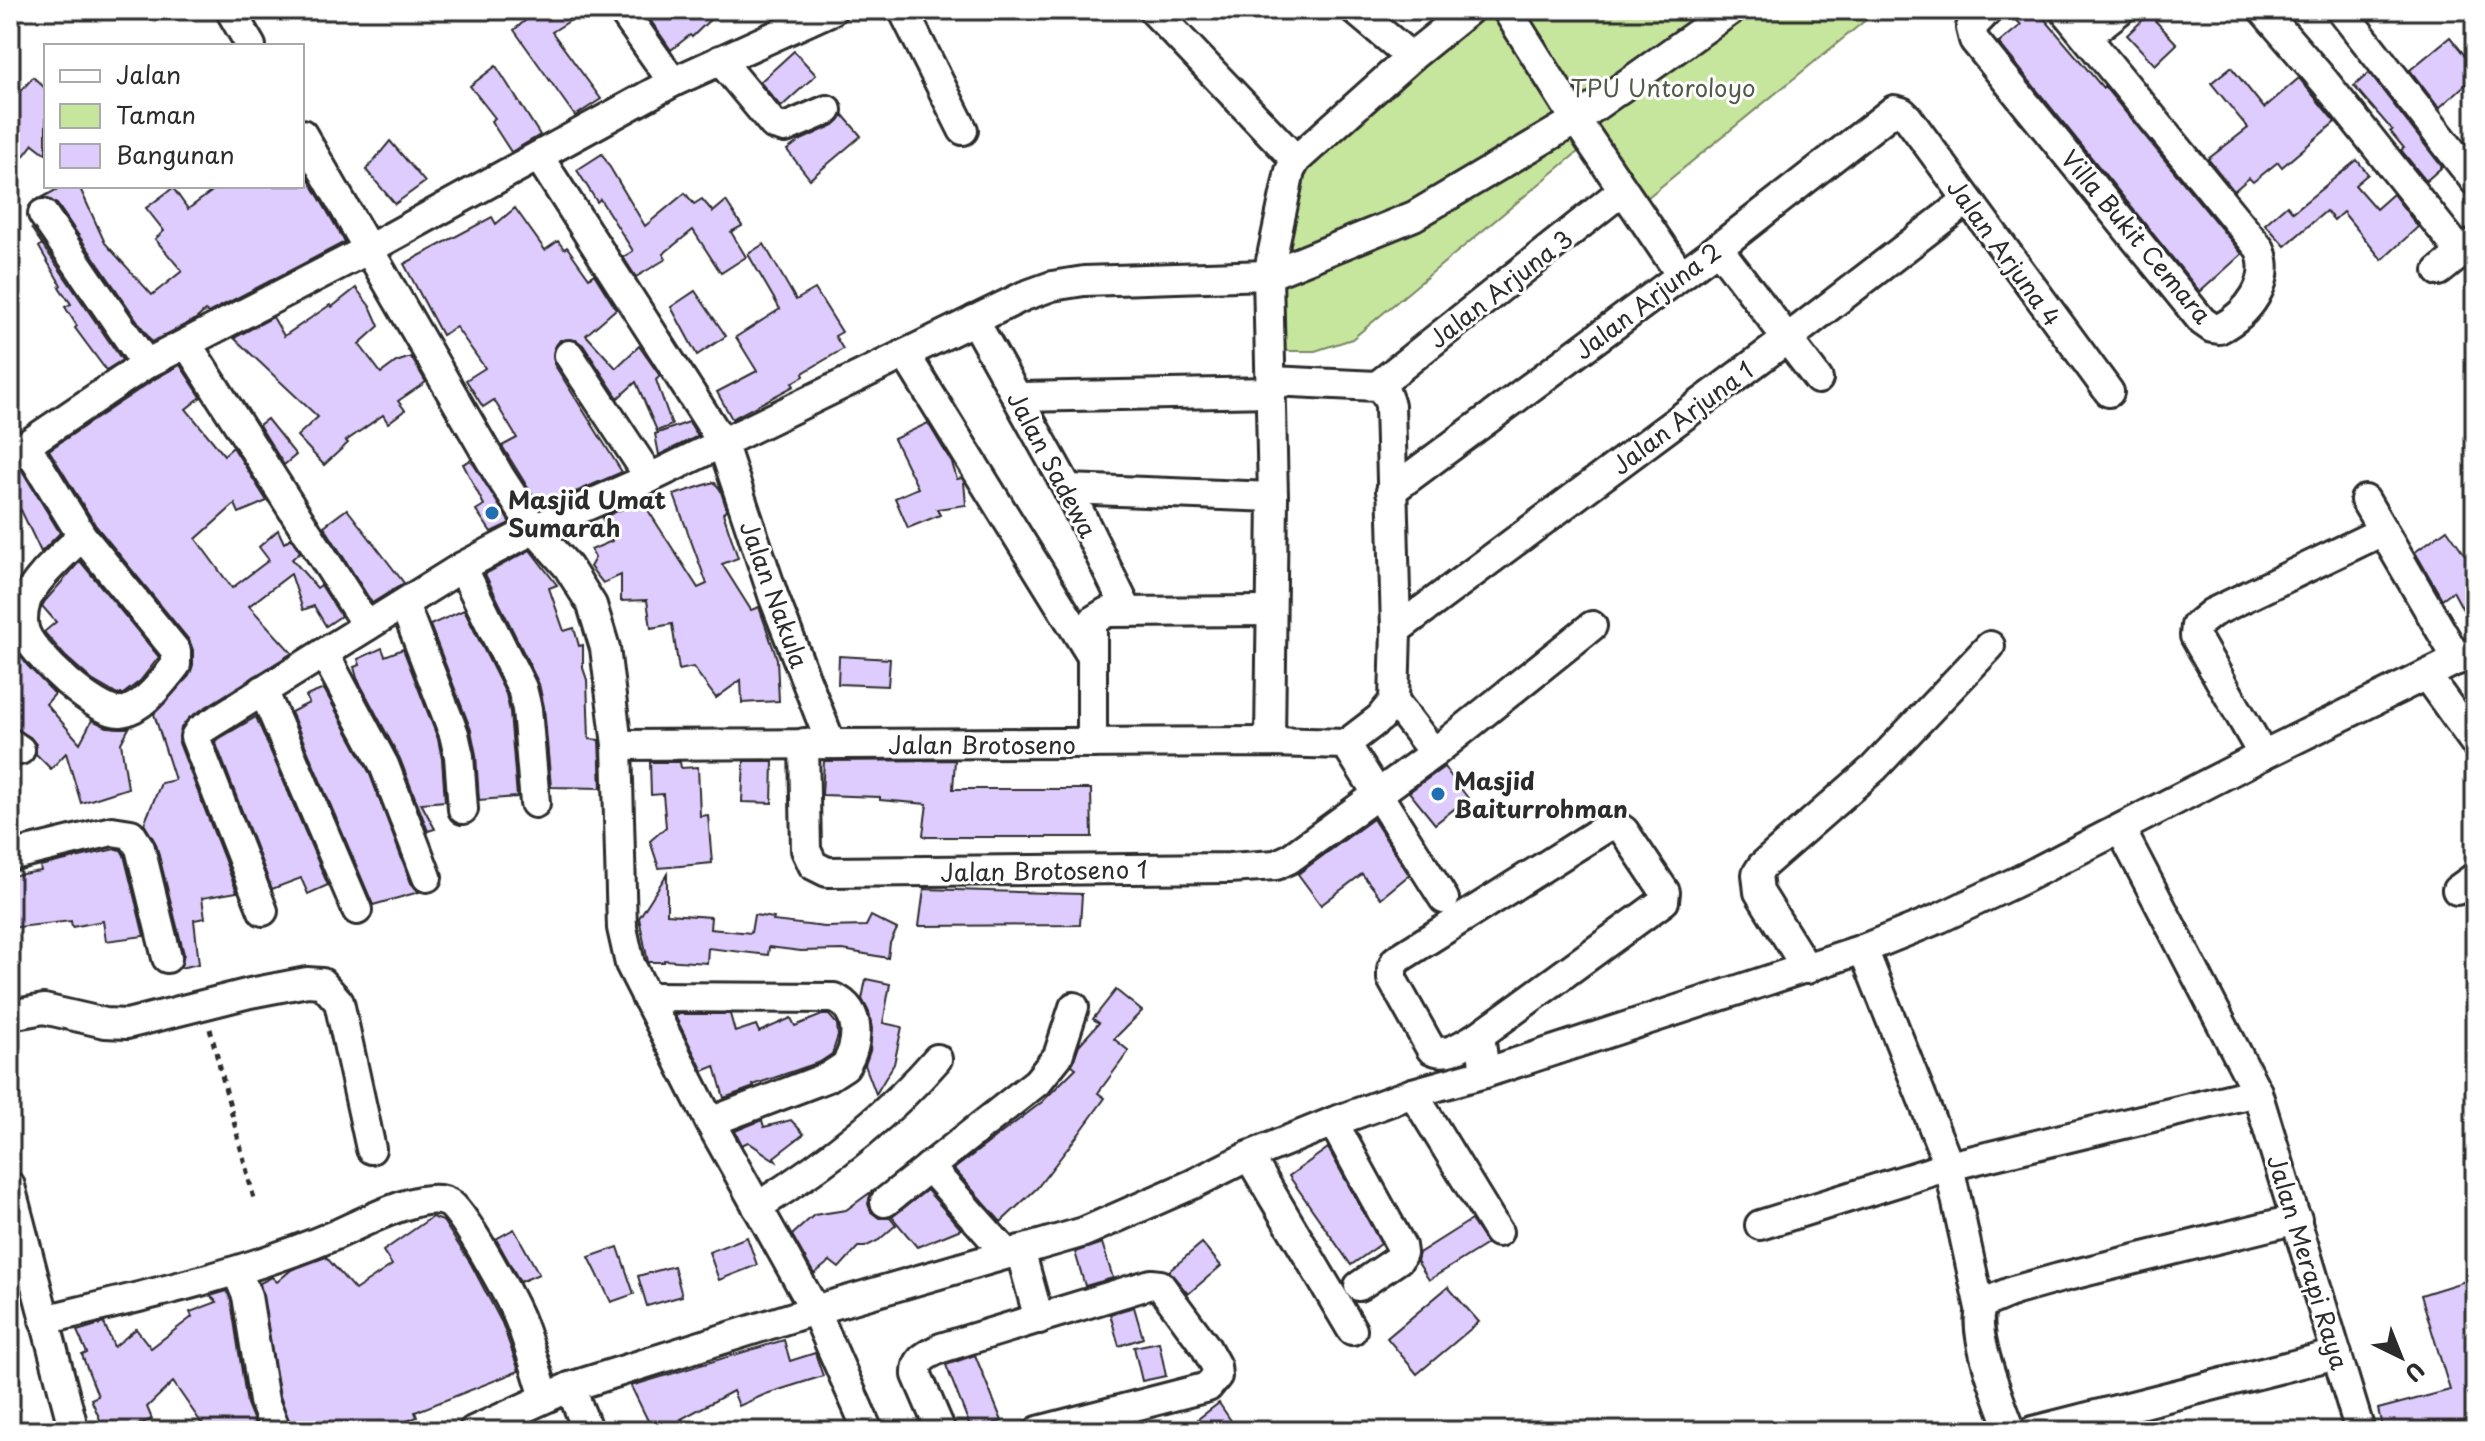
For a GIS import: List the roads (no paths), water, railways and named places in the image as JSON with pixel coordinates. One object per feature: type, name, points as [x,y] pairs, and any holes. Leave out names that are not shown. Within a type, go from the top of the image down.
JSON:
[{"type":"street","points":[[230,10],[250,44]]},
{"type":"street","points":[[622,10],[673,82]]},
{"type":"street","points":[[82,536],[33,588],[26,602],[24,630],[37,653],[51,667],[107,710],[117,713],[141,703],[176,665],[176,651],[82,536],[18,450],[146,364],[369,249],[673,82],[832,10]]},
{"type":"street","points":[[903,10],[963,130]]},
{"type":"street","points":[[1153,10],[1296,160]]},
{"type":"street","points":[[1355,10],[1411,57]]},
{"type":"street","points":[[1270,742],[1273,497],[1268,275],[1290,171],[1296,160],[1411,57],[1469,10]]},
{"type":"street","points":[[1507,10],[1576,120],[1681,275]]},
{"type":"street","points":[[263,911],[195,737],[199,731],[263,690],[462,567],[534,529],[650,478],[1024,296],[1052,286],[1084,281],[1268,275],[1414,216],[1576,120],[1731,10]]},
{"type":"street","name":"Villa Bukit Cemara","points":[[1988,10],[1971,28],[1974,40],[2202,321],[2219,329],[2247,308],[2260,288],[2266,263],[2260,249],[2064,10]]},
{"type":"street","points":[[2096,29],[2120,10]]},
{"type":"street","points":[[2263,10],[2325,82],[2458,256]]},
{"type":"street","points":[[2341,10],[2475,181]]},
{"type":"street","points":[[720,60],[774,125],[785,128],[827,110]]},
{"type":"street","name":"Jalan Arjuna 2","points":[[1391,491],[1718,248],[1885,115],[1894,110],[1902,112]]},
{"type":"street","name":"Jalan Arjuna 4","points":[[1902,112],[2109,392]]},
{"type":"street","points":[[304,137],[434,365],[534,529],[568,567],[592,605],[605,648],[617,745],[622,928],[630,964],[710,1122],[815,1310],[868,1431]]},
{"type":"street","name":"Jalan Nakula","points":[[539,157],[722,442],[818,744]]},
{"type":"street","name":"Jalan Arjuna 3","points":[[1377,386],[1623,190]]},
{"type":"street","name":"Jalan Arjuna 1","points":[[1396,630],[1787,339],[1966,201]]},
{"type":"street","points":[[43,214],[146,364]]},
{"type":"street","points":[[1718,248],[1818,379]]},
{"type":"street","name":"Jalan Sadewa","points":[[974,320],[1068,489],[1127,610]]},
{"type":"street","points":[[187,344],[367,626]]},
{"type":"street","points":[[905,354],[1091,655]]},
{"type":"street","points":[[569,355],[650,478]]},
{"type":"street","points":[[1019,397],[1272,386],[1377,386],[1386,394],[1392,418],[1396,630],[1394,701],[1380,718],[1346,744],[1444,899]]},
{"type":"street","points":[[1068,489],[1273,497]]},
{"type":"street","points":[[473,1431],[558,1392],[815,1310],[1084,1232],[1249,1156],[1333,1122],[1413,1093],[1485,1073],[1863,949],[1940,918],[2121,830],[2263,755],[2467,656],[2365,500]]},
{"type":"street","points":[[2263,755],[2195,636],[2196,626],[2212,613],[2383,531]]},
{"type":"street","points":[[462,567],[522,688],[527,709],[535,803]]},
{"type":"street","points":[[404,604],[454,734],[463,809]]},
{"type":"street","points":[[1092,743],[1091,655],[1094,620],[1107,612],[1127,610],[1270,611]]},
{"type":"street","name":"Jalan Brotoseno 1","points":[[818,744],[806,850],[813,865],[827,872],[1276,865],[1289,859],[1434,753],[1592,626]]},
{"type":"street","points":[[1807,969],[1759,892],[1757,874],[1762,866],[1874,768],[1990,646]]},
{"type":"street","points":[[324,653],[384,765],[427,877]]},
{"type":"street","points":[[2426,675],[2475,743]]},
{"type":"street","points":[[263,690],[357,910]]},
{"type":"street","points":[[1394,701],[1434,753]]},
{"type":"street","name":"Jalan Brotoseno","points":[[617,745],[1346,744]]},
{"type":"street","points":[[1617,826],[1624,831],[1665,892],[1664,901],[1480,1035],[1446,1053],[1431,1049],[1392,979],[1396,960],[1607,827],[1617,826]]},
{"type":"street","name":"Jalan Merapi Raya","points":[[2121,830],[2257,1092],[2360,1431]]},
{"type":"street","points":[[10,856],[112,831],[131,834],[140,848],[167,958]]},
{"type":"street","points":[[1863,949],[1949,1166],[1980,1308],[1978,1318],[1986,1358],[2011,1431]]},
{"type":"street","points":[[10,1015],[44,1009],[105,1023],[127,1024],[307,982],[322,983],[339,1002],[371,1149]]},
{"type":"street","points":[[646,997],[834,998],[852,1013],[855,1020],[854,1040],[845,1066],[828,1077],[710,1122]]},
{"type":"street","points":[[885,1202],[1037,1082],[1058,1056],[1074,1007]]},
{"type":"street","points":[[1480,1035],[1485,1073]]},
{"type":"street","points":[[757,1207],[836,1152],[912,1088],[937,1059]]},
{"type":"street","points":[[1760,1225],[1949,1166],[2257,1092]]},
{"type":"street","points":[[1413,1093],[1498,1232]]},
{"type":"street","points":[[1333,1122],[1402,1253],[1399,1259],[1359,1286]]},
{"type":"street","points":[[1249,1156],[1352,1330]]},
{"type":"street","points":[[929,1167],[1013,1251],[1039,1319]]},
{"type":"street","points":[[10,1186],[17,1254],[44,1320],[74,1431]]},
{"type":"street","points":[[44,1320],[237,1272],[308,1247],[411,1203],[432,1198],[449,1202],[471,1231],[558,1392],[588,1431]]},
{"type":"street","points":[[1980,1308],[1990,1299],[2059,1278],[2297,1219]]},
{"type":"street","points":[[237,1272],[247,1296],[264,1401],[276,1431]]},
{"type":"street","points":[[941,1431],[917,1375],[916,1365],[921,1358],[941,1348],[1151,1284],[1160,1285],[1216,1366],[1217,1376],[1208,1387],[1038,1431]]},
{"type":"street","points":[[2033,1431],[2337,1354]]},
{"type":"place","name":"Masjid Umat Sumarah","points":[[492,513]]},
{"type":"place","name":"Masjid Baiturrohman","points":[[1438,794]]},
{"type":"park label","name":"TPU Untoroloyo","points":[[1663,87]]}]
